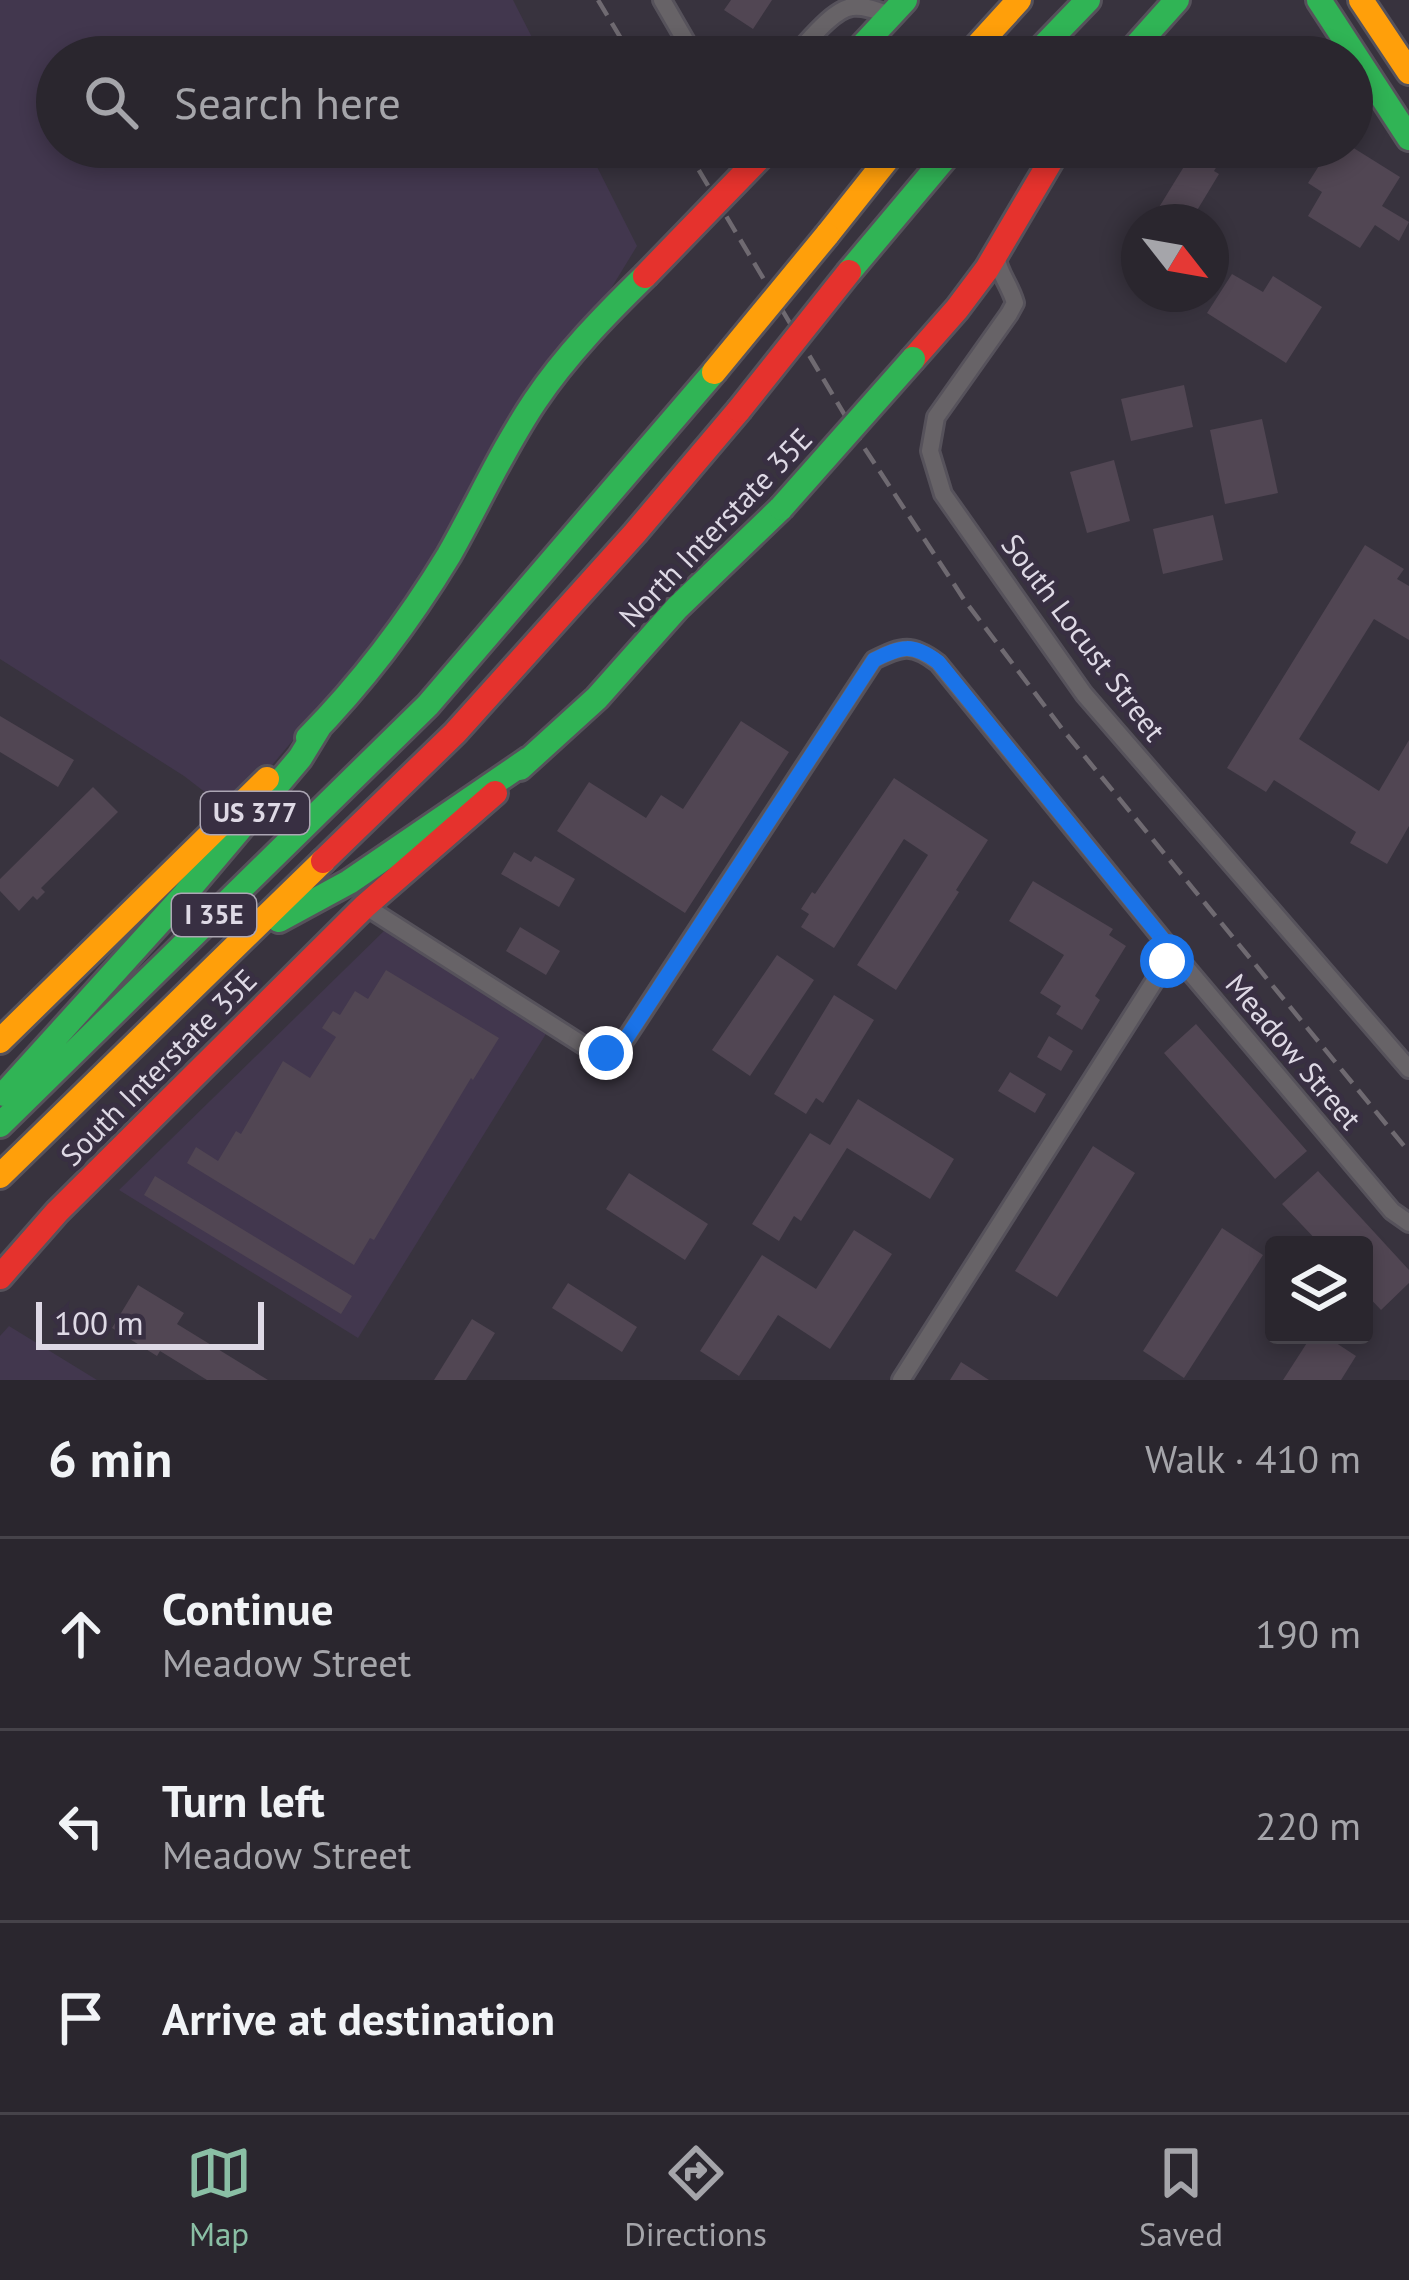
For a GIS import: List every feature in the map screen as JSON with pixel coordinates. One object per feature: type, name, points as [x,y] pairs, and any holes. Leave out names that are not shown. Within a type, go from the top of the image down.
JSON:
[{"type":"main road","points":[[986,36],[1018,0]]},
{"type":"main road","points":[[1053,36],[1088,0]]},
{"type":"main road","points":[[1145,36],[1177,0]]},
{"type":"main road","points":[[1319,0],[1342,36]]},
{"type":"main road","points":[[1361,0],[1409,72]]},
{"type":"main road","points":[[871,36],[898,7]]},
{"type":"main road","points":[[1373,83],[1409,138]]},
{"type":"main road","points":[[0,1041],[326,719],[422,598],[562,363],[750,168]]},
{"type":"main road","name":"I 35E","points":[[0,1125],[428,705],[714,372],[880,168]]},
{"type":"main road","name":"I 35E","points":[[0,1175],[455,733],[740,410],[936,168]]},
{"type":"main road","name":"North Interstate 35E","points":[[365,906],[470,818],[597,698],[677,608],[781,508],[976,285],[1044,168]]},
{"type":"main road","name":"US 377","points":[[0,1099],[185,895],[300,758],[326,719]]},
{"type":"main road","points":[[248,937],[349,882],[529,759]]},
{"type":"main road","name":"South Interstate 35E","points":[[0,1277],[57,1212],[365,906]]},
{"type":"street","points":[[662,0],[682,36]]},
{"type":"street","points":[[813,36],[846,7],[898,7]]},
{"type":"street","name":"South Locust Street","points":[[996,256],[1015,303],[935,417],[930,451],[943,494],[1084,694],[1409,1070]]},
{"type":"street","name":"Meadow Street","points":[[365,906],[583,1045],[606,1053],[627,1037],[874,660],[898,648],[921,650],[938,662],[1173,952],[1392,1211],[1409,1223]]},
{"type":"street","points":[[901,1380],[1173,952]]},
{"type":"shaded area","points":[[0,0],[513,0],[531,36],[36,36],[36,168],[598,168],[637,246],[448,555],[232,813],[184,776],[0,659]]},
{"type":"shaded area","points":[[387,928],[549,1029],[358,1338],[119,1190]]},
{"type":"shaded area","points":[[9,1326],[97,1380],[0,1380],[0,1336]]},
{"type":"building","points":[[731,0],[772,0],[753,29],[724,10]]},
{"type":"building","points":[[1373,160],[1400,177],[1382,206],[1409,222],[1399,241],[1375,225],[1360,248],[1308,216],[1322,192],[1308,183],[1318,168],[1373,168]]},
{"type":"building","points":[[1183,168],[1216,168],[1219,174],[1201,204],[1161,204]]},
{"type":"building","points":[[1232,274],[1263,292],[1273,276],[1322,307],[1286,363],[1207,313],[1229,312]]},
{"type":"building","points":[[1184,385],[1193,427],[1131,441],[1121,399]]},
{"type":"building","points":[[1262,419],[1278,493],[1225,504],[1210,430]]},
{"type":"building","points":[[1114,460],[1130,521],[1087,533],[1070,472]]},
{"type":"building","points":[[1213,515],[1223,560],[1163,574],[1153,529]]},
{"type":"building","points":[[1365,545],[1404,569],[1397,579],[1409,586],[1409,640],[1374,619],[1299,739],[1379,791],[1409,740],[1409,826],[1387,864],[1350,843],[1356,832],[1274,780],[1266,792],[1227,768]]},
{"type":"building","points":[[0,716],[74,760],[58,787],[0,752]]},
{"type":"building","points":[[741,721],[789,752],[685,913],[557,831],[589,782],[646,818],[661,795],[683,809]]},
{"type":"building","points":[[894,778],[988,840],[896,990],[857,965],[928,855],[904,839],[834,948],[801,927],[809,914],[801,909]]},
{"type":"building","points":[[93,787],[118,812],[41,888],[45,892],[37,900],[33,896],[19,911],[0,891],[0,879]]},
{"type":"building","points":[[514,852],[531,862],[535,856],[575,879],[559,907],[501,874]]},
{"type":"building","points":[[1033,881],[1113,929],[1109,935],[1126,946],[1095,996],[1100,1000],[1082,1030],[1056,1014],[1061,1006],[1040,993],[1064,955],[1009,921]]},
{"type":"building","points":[[520,927],[560,951],[546,975],[506,951]]},
{"type":"building","points":[[777,955],[814,980],[750,1076],[712,1050]]},
{"type":"building","points":[[386,970],[499,1038],[354,1265],[187,1163],[196,1147],[218,1161],[236,1131],[241,1134],[283,1061],[310,1078],[336,1037],[322,1028],[333,1011],[340,1015],[355,991],[368,999]]},
{"type":"building","points":[[834,995],[874,1020],[823,1103],[816,1098],[806,1114],[774,1094]]},
{"type":"building","points":[[1196,1024],[1307,1151],[1275,1179],[1164,1053]]},
{"type":"building","points":[[1049,1036],[1073,1051],[1061,1071],[1037,1057]]},
{"type":"building","points":[[1010,1072],[1046,1094],[1035,1113],[998,1091]]},
{"type":"building","points":[[858,1099],[954,1159],[930,1199],[847,1148],[801,1221],[794,1216],[779,1241],[752,1224],[810,1133],[830,1145]]},
{"type":"building","points":[[1093,1146],[1135,1173],[1057,1297],[1015,1271]]},
{"type":"building","points":[[1318,1171],[1409,1270],[1409,1283],[1381,1310],[1373,1302],[1373,1236],[1312,1236],[1282,1204]]},
{"type":"building","points":[[629,1173],[708,1224],[685,1260],[606,1209]]},
{"type":"building","points":[[155,1176],[352,1296],[341,1314],[144,1195]]},
{"type":"building","points":[[1222,1228],[1263,1255],[1184,1378],[1143,1351]]},
{"type":"building","points":[[854,1230],[892,1254],[830,1349],[778,1315],[739,1376],[700,1351],[762,1255],[816,1289]]},
{"type":"building","points":[[568,1283],[637,1327],[622,1352],[552,1308]]},
{"type":"building","points":[[138,1285],[184,1313],[177,1324],[268,1380],[207,1380],[112,1328]]},
{"type":"building","points":[[472,1319],[495,1333],[466,1380],[434,1380]]},
{"type":"building","points":[[1306,1344],[1338,1344],[1356,1356],[1341,1380],[1283,1380]]},
{"type":"building","points":[[961,1362],[989,1380],[950,1380]]},
{"type":"railway","points":[[598,0],[619,36]]},
{"type":"railway","points":[[698,168],[865,449],[965,601],[1063,730],[1409,1152]]},
{"type":"traffic: fast","points":[[872,36],[905,0]]},
{"type":"traffic: fast","points":[[1053,36],[1088,0]]},
{"type":"traffic: fast","points":[[1145,36],[1177,0]]},
{"type":"traffic: fast","points":[[1319,0],[1342,36]]},
{"type":"traffic: fast","points":[[1373,83],[1409,138]]},
{"type":"traffic: fast","points":[[849,272],[936,168]]},
{"type":"traffic: fast","points":[[308,738],[418,604],[547,384],[645,276]]},
{"type":"traffic: fast","points":[[781,508],[913,359]]},
{"type":"traffic: fast","points":[[0,1125],[428,705],[714,372]]},
{"type":"traffic: fast","points":[[520,768],[597,698],[677,608],[781,508]]},
{"type":"traffic: fast","points":[[4,1094],[185,894],[300,758],[319,727]]},
{"type":"traffic: fast","points":[[279,920],[349,882],[529,759]]},
{"type":"traffic: slow","points":[[986,36],[1019,0]]},
{"type":"traffic: slow","points":[[1361,0],[1409,72]]},
{"type":"traffic: slow","points":[[827,235],[880,168]]},
{"type":"traffic: slow","points":[[714,372],[827,235]]},
{"type":"traffic: slow","points":[[0,1041],[267,779]]},
{"type":"traffic: slow","points":[[0,1176],[323,861]]},
{"type":"traffic: jam","points":[[645,276],[750,168]]},
{"type":"traffic: jam","points":[[913,359],[987,269],[1047,168]]},
{"type":"traffic: jam","points":[[739,410],[849,272]]},
{"type":"traffic: jam","points":[[323,861],[455,733],[739,410]]},
{"type":"traffic: jam","points":[[0,1277],[57,1212],[365,906],[495,793]]},
{"type":"route","points":[[606,1053],[627,1037],[874,660],[898,648],[921,650],[938,662],[1173,952],[1167,961]]}]
